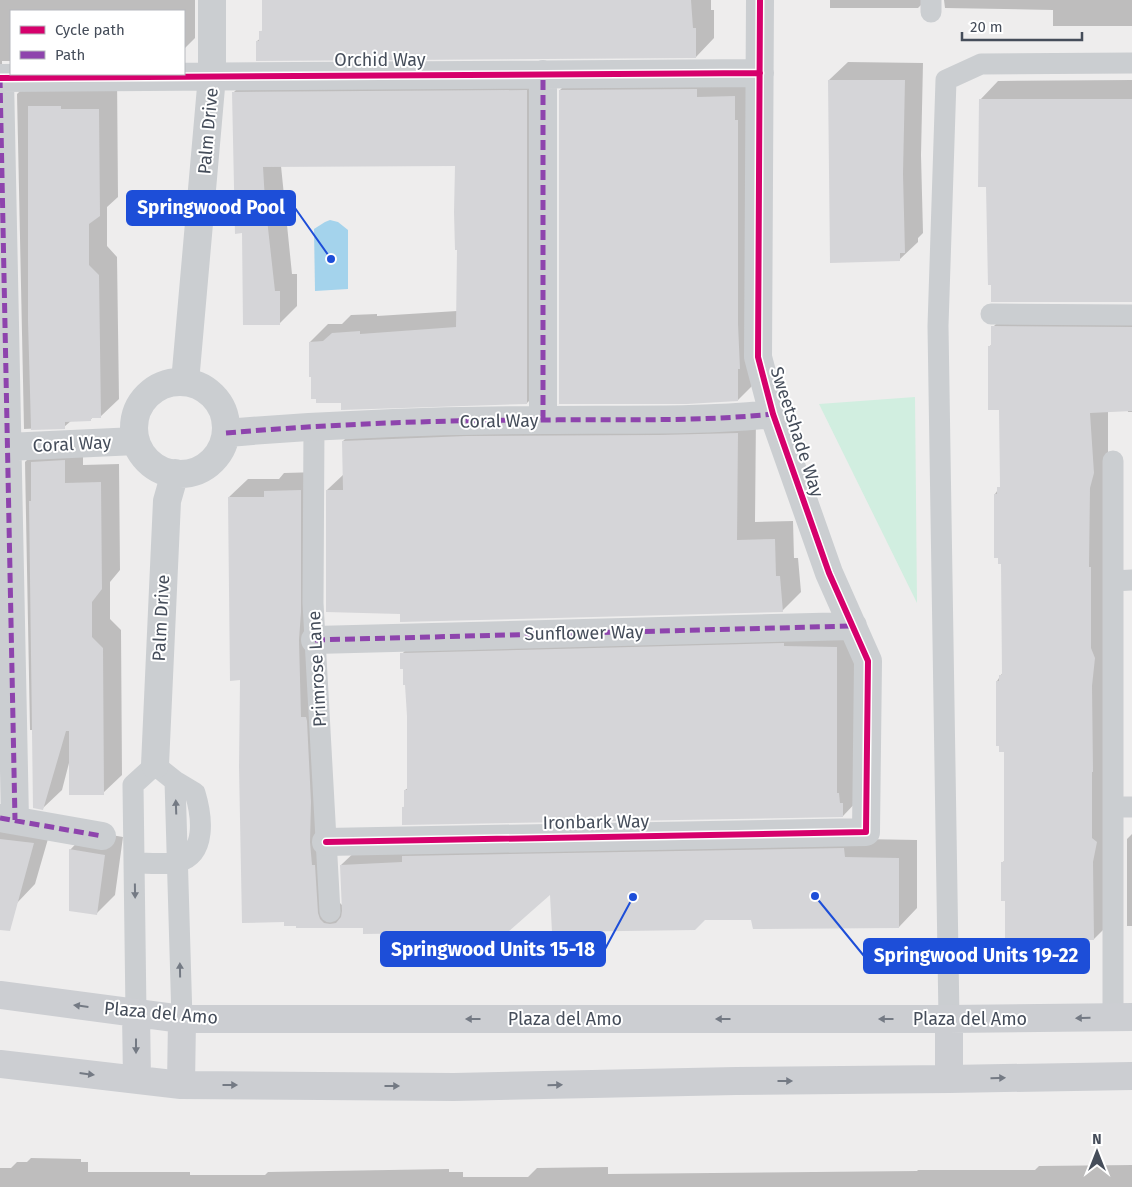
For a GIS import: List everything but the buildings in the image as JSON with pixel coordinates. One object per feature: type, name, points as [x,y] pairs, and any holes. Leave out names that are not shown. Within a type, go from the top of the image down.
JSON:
[{"type":"main road","name":"Plaza del Amo","points":[[0,995],[182,1018],[950,1019],[1122,1017]]},
{"type":"main road","points":[[136,1013],[137,1080]]},
{"type":"main road","points":[[181,1085],[182,1018]]},
{"type":"main road","points":[[949,1080],[950,1019]]},
{"type":"main road","points":[[0,1064],[181,1085],[454,1087],[1132,1076]]},
{"type":"street","name":"Palm Drive","points":[[185,382],[212,76],[212,0]]},
{"type":"street","name":"Sweetshade Way","points":[[760,0],[758,357],[772,414],[830,573],[868,662],[866,832]]},
{"type":"street","name":"Orchid Way","points":[[0,78],[760,72]]},
{"type":"street","points":[[542,420],[543,74]]},
{"type":"street","points":[[0,78],[7,447],[7,819],[102,836]]},
{"type":"street","points":[[185,382],[202,387],[216,399],[225,415],[226,433],[221,450],[210,464],[193,472],[175,473],[158,468],[144,457],[136,441],[134,423],[140,406],[151,392],[167,384],[185,382]]},
{"type":"street","name":"Coral Way","points":[[226,433],[314,426],[542,420],[728,419],[772,414]]},
{"type":"street","name":"Coral Way","points":[[7,447],[136,441]]},
{"type":"street","name":"Palm Drive","points":[[165,773],[167,501],[175,473]]},
{"type":"street","name":"Sunflower Way","points":[[315,640],[853,626]]},
{"type":"street","name":"Ironbark Way","points":[[326,842],[866,832]]},
{"type":"lane","points":[[950,1019],[938,326],[946,80],[981,64],[1132,63]]},
{"type":"lane","points":[[991,314],[1132,315]]},
{"type":"lane","name":"Primrose Lane","points":[[314,426],[313,603],[330,912]]},
{"type":"lane","points":[[1112,461],[1122,581],[1122,1017]]},
{"type":"lane","points":[[136,1013],[133,785],[165,773]]},
{"type":"lane","name":"Palm Drive","points":[[165,773],[178,862],[182,1018]]},
{"type":"lane","points":[[134,863],[178,862]]},
{"type":"green space","points":[[915,397],[917,603],[819,404]]},
{"type":"water","points":[[330,220],[338,222],[348,230],[348,289],[315,291],[314,229]]},
{"type":"marked path","points":[[543,74],[543,420]]},
{"type":"marked path","points":[[0,78],[15,820]]},
{"type":"marked path","points":[[226,433],[386,423],[688,419],[773,414]]},
{"type":"marked path","points":[[315,640],[853,626]]},
{"type":"marked path","points":[[0,818],[102,836]]},
{"type":"cycle path","points":[[326,842],[866,832],[868,661],[829,573],[773,414],[758,357],[760,0]]},
{"type":"cycle path","points":[[0,78],[760,73]]},
{"type":"place","name":"Springwood Pool","points":[[331,259]]},
{"type":"place","name":"Springwood Units 19-22","points":[[815,896]]},
{"type":"place","name":"Springwood Units 15-18","points":[[633,897]]}]
